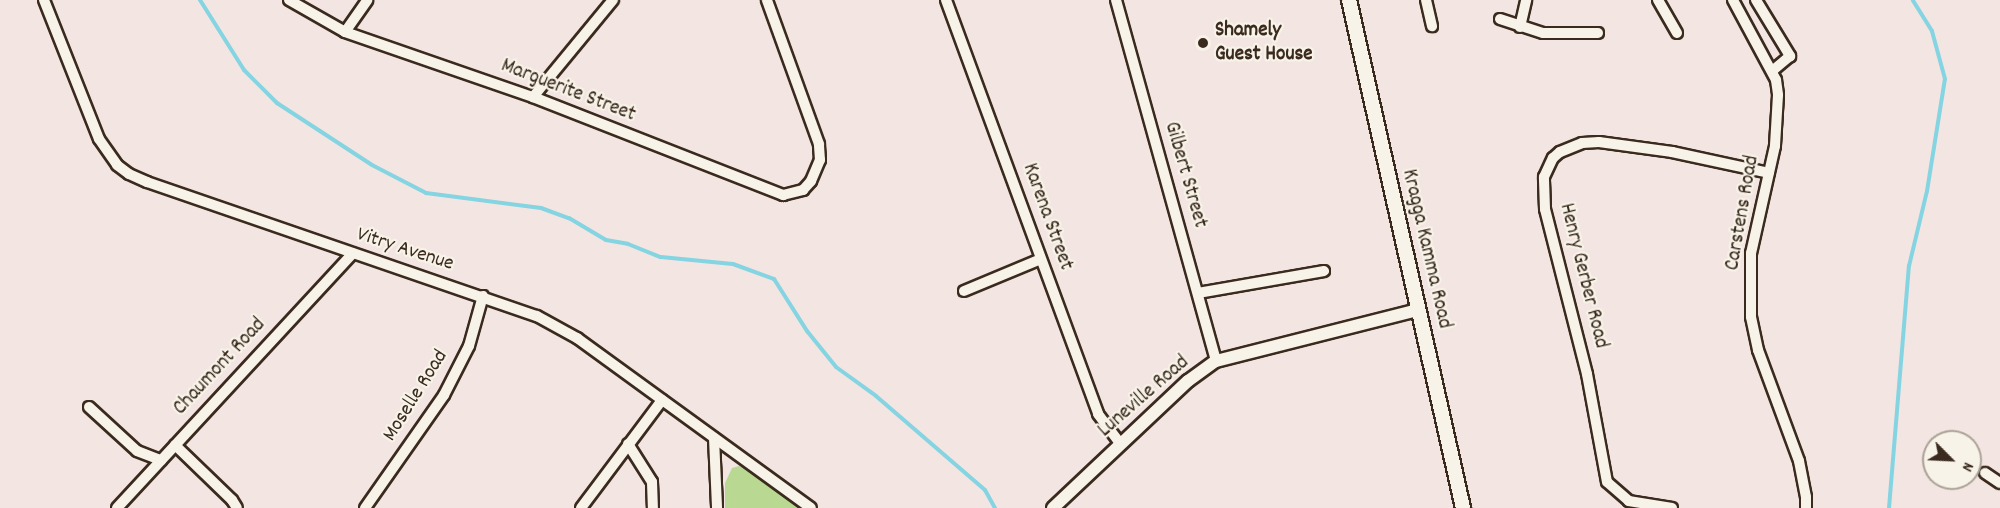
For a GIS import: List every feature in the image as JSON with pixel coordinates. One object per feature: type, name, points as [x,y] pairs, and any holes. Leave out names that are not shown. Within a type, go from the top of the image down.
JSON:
[{"type":"main road","name":"Kragga Kamma Road","points":[[1349,0],[1463,508]]},
{"type":"street","name":"Vitry Avenue","points":[[44,0],[99,140],[117,165],[147,182],[537,316],[577,338],[812,508]]},
{"type":"street","name":"Marguerite Street","points":[[289,0],[345,32],[533,97],[783,195],[803,190],[811,181],[820,160],[819,144],[767,0]]},
{"type":"street","points":[[345,32],[367,0]]},
{"type":"street","points":[[533,97],[613,0]]},
{"type":"street","name":"Karena Street","points":[[946,0],[1098,414],[1120,443]]},
{"type":"street","name":"Gilbert Street","points":[[1116,0],[1216,361]]},
{"type":"street","points":[[1426,0],[1432,26]]},
{"type":"street","points":[[1520,27],[1526,0]]},
{"type":"street","points":[[1658,0],[1677,33]]},
{"type":"street","name":"Carstens Road","points":[[1733,0],[1772,71],[1778,95],[1775,146],[1751,253],[1752,317],[1758,350],[1799,461],[1806,508]]},
{"type":"street","points":[[1756,0],[1790,56],[1772,71]]},
{"type":"street","points":[[1500,20],[1556,35],[1598,33]]},
{"type":"street","name":"Henry Gerber Road","points":[[1672,508],[1629,501],[1606,482],[1587,374],[1545,208],[1544,177],[1553,158],[1560,152],[1582,143],[1599,142],[1672,152],[1769,173]]},
{"type":"street","name":"Chaumont Road","points":[[117,508],[353,253]]},
{"type":"street","points":[[964,291],[1041,259]]},
{"type":"street","points":[[1198,293],[1324,271]]},
{"type":"street","name":"Moselle Road","points":[[365,508],[444,395],[469,346],[483,296]]},
{"type":"street","name":"Luneville Road","points":[[1053,508],[1188,381],[1216,361],[1418,310]]},
{"type":"street","points":[[581,508],[662,400]]},
{"type":"street","points":[[89,407],[137,451],[161,460]]},
{"type":"street","points":[[714,438],[717,508]]},
{"type":"street","points":[[628,444],[652,482],[653,508]]},
{"type":"street","points":[[175,445],[232,500],[237,508]]},
{"type":"street","points":[[1985,473],[2000,483]]},
{"type":"green space","points":[[739,466],[799,508],[725,508],[725,483],[732,468]]},
{"type":"waterway","points":[[200,0],[244,70],[277,103],[372,165],[426,193],[541,208],[569,218],[606,240],[628,244],[661,257],[733,264],[774,279],[807,331],[836,367],[876,396],[985,490],[995,508]]},
{"type":"waterway","points":[[1889,508],[1909,266],[1927,191],[1945,79],[1932,31],[1913,0]]},
{"type":"place","name":"Shamely Guest House","points":[[1203,43]]}]
